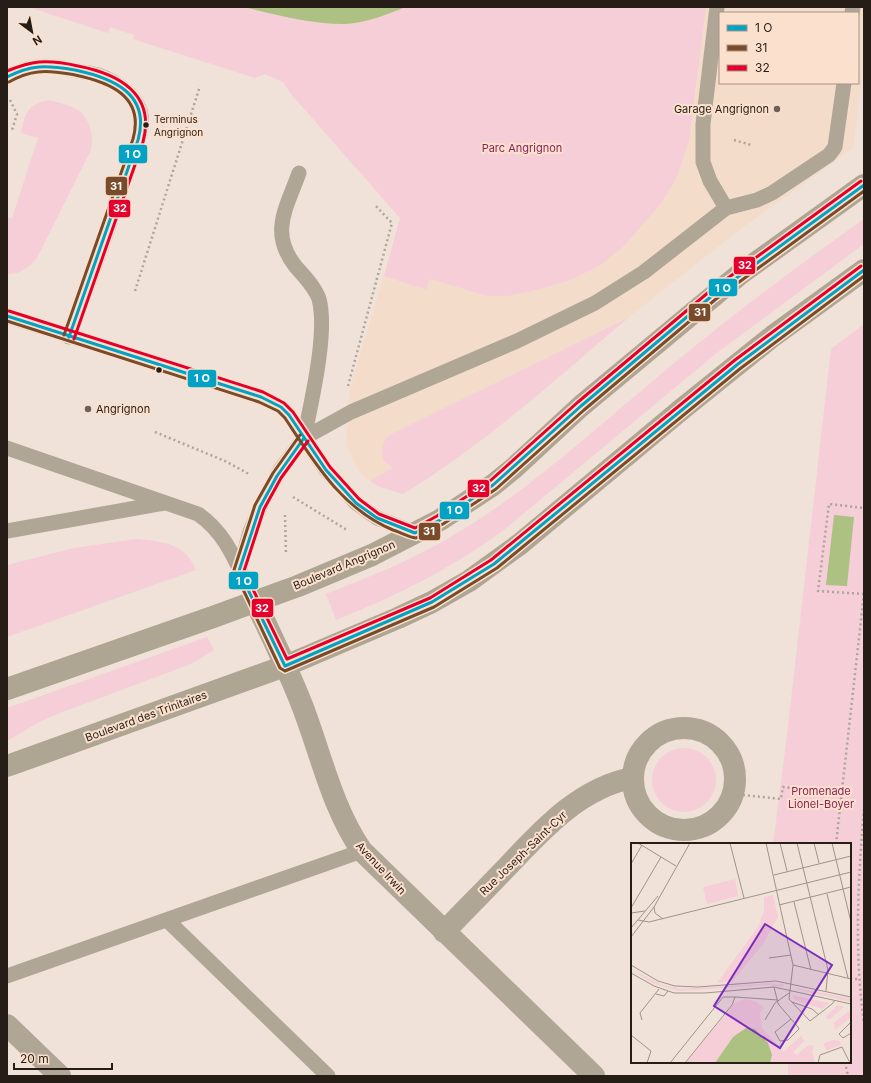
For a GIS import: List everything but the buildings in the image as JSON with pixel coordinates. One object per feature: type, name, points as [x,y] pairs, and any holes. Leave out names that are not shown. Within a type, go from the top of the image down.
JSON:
[{"type":"main road","name":"Boulevard Angrignon","points":[[255,601],[372,555],[440,520],[493,485],[581,406],[713,295],[763,257],[864,185]]},
{"type":"main road","points":[[284,666],[432,602],[494,564],[772,336],[864,270]]},
{"type":"main road","points":[[7,689],[255,601]]},
{"type":"main road","name":"Boulevard des Trinitaires","points":[[7,766],[284,666]]},
{"type":"street","name":"Avenue Irwin","points":[[255,601],[302,705],[341,815],[350,833],[362,851],[594,1076]]},
{"type":"street","points":[[687,728],[703,731],[717,740],[728,751],[734,766],[735,783],[733,794],[723,812],[711,823],[696,829],[680,830],[664,827],[650,819],[640,807],[632,778],[636,760],[644,746],[656,736],[671,729],[687,728]]},
{"type":"street","name":"Rue Joseph-Saint-Cyr","points":[[444,932],[548,825],[571,806],[601,787],[632,778]]},
{"type":"street","points":[[7,1025],[60,1076]]},
{"type":"lane","points":[[717,7],[703,124],[703,162],[712,186],[726,208]]},
{"type":"lane","points":[[7,77],[28,68],[47,65],[93,74],[111,81],[126,91],[136,103],[141,116],[140,130],[126,174],[69,337]]},
{"type":"lane","points":[[240,571],[250,532],[261,505],[280,470],[304,438],[350,412],[517,340],[601,300],[644,272],[726,208],[757,200],[772,193],[829,155],[835,147],[844,84]]},
{"type":"lane","points":[[299,173],[282,221],[281,242],[289,258],[318,298],[321,314],[319,351],[304,438]]},
{"type":"lane","points":[[7,316],[271,402],[282,407],[326,470],[356,503],[377,518],[415,533]]},
{"type":"lane","points":[[7,448],[165,503],[183,507],[208,521],[217,529],[227,543],[255,601]]},
{"type":"lane","points":[[7,531],[165,503]]},
{"type":"lane","points":[[7,976],[362,851]]},
{"type":"lane","points":[[167,920],[328,1076]]},
{"type":"path","points":[[135,291],[200,86]]},
{"type":"path","points":[[7,95],[17,114],[12,130]]},
{"type":"path","points":[[739,137],[734,140],[751,145]]},
{"type":"path","points":[[348,383],[378,281],[392,223],[374,204]]},
{"type":"path","points":[[155,432],[226,461],[250,475]]},
{"type":"path","points":[[292,496],[348,530]]},
{"type":"path","points":[[836,843],[864,594],[818,591],[829,504],[864,508]]},
{"type":"path","points":[[285,508],[286,554]]},
{"type":"path","points":[[733,794],[781,799],[783,787],[842,793]]},
{"type":"path","points":[[864,810],[858,891],[860,979],[864,1023]]},
{"type":"path","points":[[851,979],[860,979]]},
{"type":"path","points":[[845,1063],[848,1076]]},
{"type":"shaded area","points":[[244,7],[406,7],[351,24],[331,24],[306,21]]},
{"type":"shaded area","points":[[706,7],[864,7],[864,65],[853,148],[734,234],[628,318],[391,434],[388,464],[394,468],[370,481],[358,470],[346,444],[350,387],[384,276],[425,290],[430,279],[487,296],[537,290],[571,280],[598,266],[623,247],[660,205],[676,179],[689,141]]},
{"type":"shaded area","points":[[834,515],[854,517],[847,586],[826,585]]},
{"type":"green space","name":"Parc Angrignon","points":[[28,7],[706,7],[689,141],[676,179],[660,205],[623,247],[599,266],[571,280],[537,290],[508,296],[487,296],[430,279],[426,290],[384,276],[400,218],[291,94],[283,82],[264,74],[255,78],[133,39],[134,35],[110,27],[108,33]]},
{"type":"green space","points":[[50,100],[72,107],[82,113],[90,128],[92,139],[91,150],[37,258],[24,270],[7,274],[7,217],[12,218],[38,138],[21,133],[22,126],[26,115],[32,106],[43,101]]},
{"type":"green space","points":[[864,219],[864,244],[718,352],[505,529],[465,556],[424,580],[336,620],[326,594],[374,575],[437,545],[502,504],[550,468],[668,368],[723,324]]},
{"type":"green space","points":[[628,318],[491,433],[433,475],[403,494],[380,487],[370,481],[393,468],[383,460],[382,452],[384,442],[391,434]]},
{"type":"green space","name":"Promenade Lionel-Boyer","points":[[864,324],[864,1076],[788,1076],[788,1063],[851,1063],[851,843],[773,843],[787,735],[831,349]]},
{"type":"green space","points":[[136,539],[172,545],[186,554],[196,570],[7,637],[7,565],[74,548]]},
{"type":"green space","points":[[207,637],[214,650],[191,664],[55,715],[39,722],[7,741],[7,708]]},
{"type":"green space","points":[[678,748],[690,748],[707,757],[714,768],[716,780],[714,792],[707,803],[690,812],[678,812],[666,807],[657,798],[652,786],[652,774],[657,762],[666,753]]},
{"type":"transit line","name":"32","points":[[7,71],[27,64],[54,62],[73,65],[107,74],[131,89],[139,99],[144,111],[146,125],[143,142],[74,339]]},
{"type":"transit line","points":[[7,77],[26,69],[44,67],[89,73],[103,78],[126,91],[134,100],[139,111],[141,124],[138,140],[69,337]]},
{"type":"transit line","name":"31","points":[[9,82],[27,74],[43,71],[88,78],[111,87],[121,94],[129,102],[134,112],[135,124],[133,139],[64,335]]},
{"type":"transit line","name":"32","points":[[9,311],[263,392],[284,403],[293,412],[330,467],[359,499],[379,514],[415,528],[437,516],[490,481],[578,402],[710,291],[861,181]]},
{"type":"transit line","points":[[7,316],[261,397],[281,407],[289,415],[326,470],[356,503],[377,518],[415,533],[440,520],[493,485],[581,406],[713,295],[864,185]]},
{"type":"transit line","name":"31","points":[[7,321],[259,402],[278,411],[285,418],[318,467],[344,497],[375,521],[393,530],[416,538],[443,524],[496,489],[584,410],[716,299],[864,191]]},
{"type":"transit line","name":"32","points":[[308,441],[281,478],[264,509],[244,571],[287,659],[430,598],[491,560],[735,360],[861,266]]},
{"type":"transit line","points":[[304,438],[277,476],[260,507],[239,571],[285,666],[432,602],[494,564],[738,364],[864,270]]},
{"type":"transit line","name":"31","points":[[300,435],[273,473],[255,505],[234,570],[280,668],[285,671],[434,607],[497,568],[741,368],[864,276]]},
{"type":"place","name":"Garage Angrignon","points":[[777,109]]},
{"type":"place","name":"Terminus Angrignon","points":[[146,125]]},
{"type":"place","name":"Angrignon","points":[[88,409]]}]
